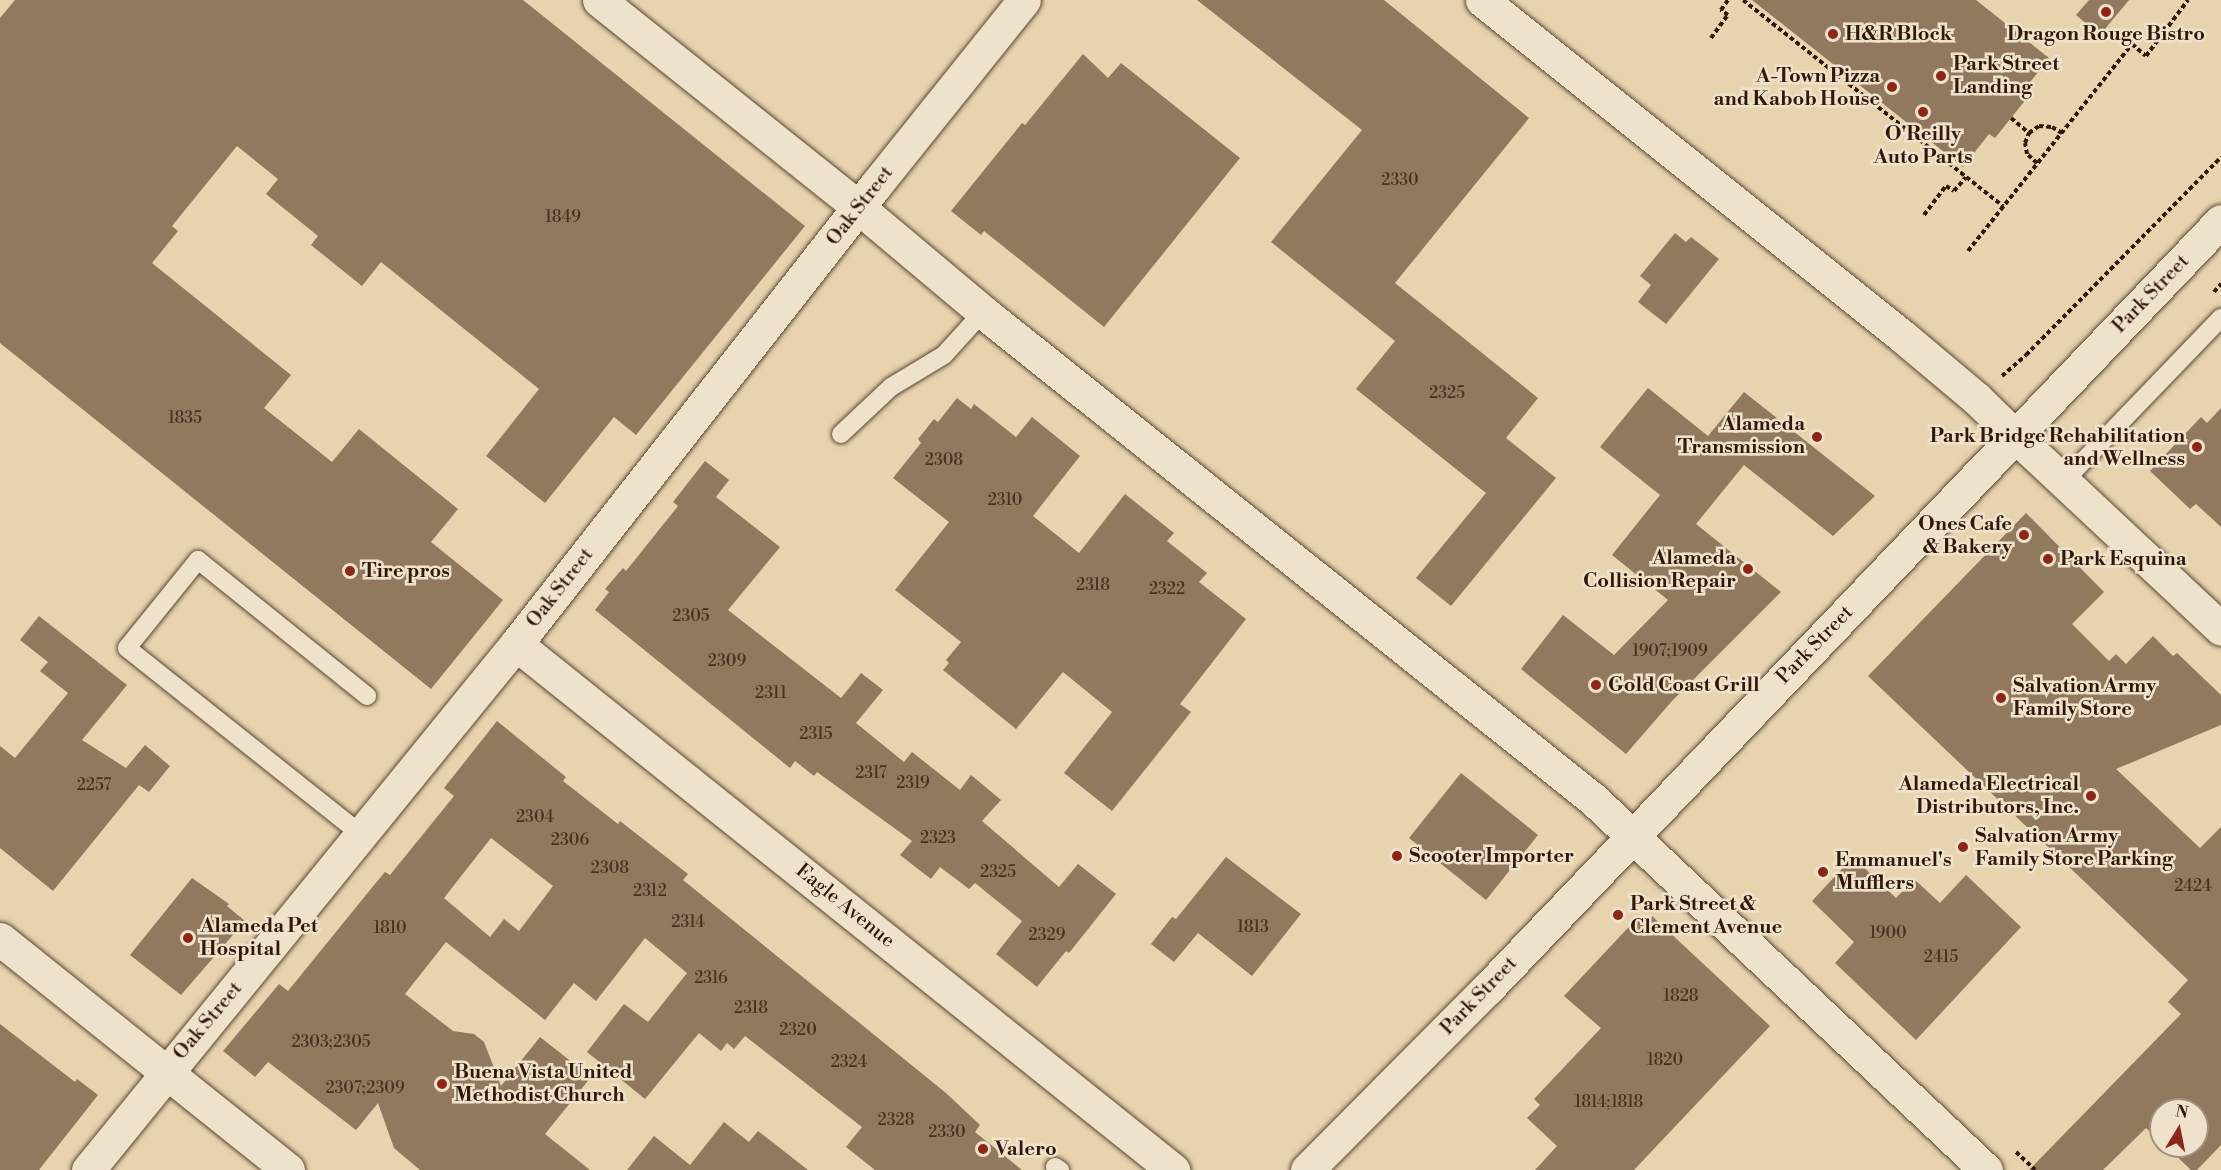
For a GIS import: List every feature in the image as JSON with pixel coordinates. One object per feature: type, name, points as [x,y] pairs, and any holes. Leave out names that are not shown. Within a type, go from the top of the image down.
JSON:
[{"type":"street","points":[[599,0],[858,207],[983,312],[1576,786],[1986,1170]]},
{"type":"street","name":"Oak Street","points":[[88,1170],[516,644],[858,207],[1024,0]]},
{"type":"street","points":[[1482,0],[1871,310],[1976,398],[2221,629]]},
{"type":"street","name":"Park Street","points":[[1307,1170],[1408,1070],[2221,221]]},
{"type":"street","name":"Eagle Avenue","points":[[516,644],[1173,1170]]},
{"type":"street","points":[[0,939],[288,1170]]},
{"type":"lane","points":[[841,434],[891,387],[944,354],[983,312]]},
{"type":"lane","points":[[2063,482],[2221,318]]},
{"type":"lane","points":[[362,835],[128,648],[198,560],[367,696]]},
{"type":"path","points":[[1711,38],[1728,15],[1721,10],[1728,0]]},
{"type":"path","points":[[1743,0],[2003,206]]},
{"type":"path","points":[[1968,251],[2132,44],[2146,56],[2188,0]]},
{"type":"path","points":[[2011,118],[2029,133]]},
{"type":"path","points":[[2037,164],[2027,154],[2025,143],[2029,133],[2039,126],[2052,127],[2062,133]]},
{"type":"path","points":[[2026,356],[2221,157]]},
{"type":"path","points":[[1924,215],[1946,186],[1954,192],[1966,177]]},
{"type":"building","points":[[15,0],[523,0],[805,226],[636,435],[614,417],[545,503],[486,456],[539,389],[381,262],[362,286],[311,245],[318,236],[266,194],[278,179],[237,146],[172,226],[178,231],[152,263],[291,375],[264,408],[332,462],[359,429],[458,509],[431,542],[503,600],[431,689],[0,343],[0,18]]},
{"type":"building","points":[[1197,0],[1384,0],[1529,118],[1395,283],[1538,398],[1506,438],[1556,478],[1451,606],[1416,578],[1486,493],[1356,389],[1395,341],[1271,242],[1362,130]]},
{"type":"building","name":"Park Street Landing","points":[[1752,0],[1976,0],[2049,58],[2021,94],[2027,98],[1995,138],[1989,134],[1963,167]]},
{"type":"building","points":[[2089,0],[2129,0],[2100,35],[2076,15]]},
{"type":"building","points":[[1083,54],[1108,78],[1121,63],[1240,158],[1104,327],[984,231],[981,235],[951,211],[1022,123],[1025,125]]},
{"type":"building","points":[[1675,233],[1686,242],[1691,237],[1719,259],[1666,324],[1638,302],[1651,285],[1640,276]]},
{"type":"building","points":[[1648,388],[1708,436],[1744,392],[1875,496],[1833,536],[1744,465],[1696,524],[1781,592],[1672,701],[1626,754],[1521,669],[1563,615],[1614,655],[1668,600],[1612,555],[1660,495],[1600,447]]},
{"type":"building","points":[[957,398],[971,409],[974,404],[1016,437],[1032,417],[1080,456],[1033,516],[1079,553],[1125,494],[1174,533],[1167,541],[1207,573],[1199,582],[1246,619],[1180,704],[1191,712],[1112,811],[1064,773],[1112,712],[1063,672],[1016,729],[943,670],[949,663],[946,660],[961,642],[895,590],[949,522],[893,478],[921,443],[918,439],[934,419],[938,422]]},
{"type":"building","name":"Park Bridge Rehabilitation and Wellness","points":[[2221,408],[2221,527],[2196,504],[2190,509],[2150,471],[2201,417],[2207,423]]},
{"type":"building","points":[[705,461],[729,480],[716,497],[780,547],[728,610],[841,698],[861,673],[883,690],[856,723],[904,762],[912,752],[960,790],[971,775],[1001,800],[982,821],[1059,887],[1078,864],[1116,894],[1069,953],[1066,951],[1037,987],[996,954],[1022,921],[975,883],[969,889],[940,867],[931,879],[900,855],[912,841],[817,772],[814,776],[795,761],[790,768],[595,610],[609,592],[605,589],[623,568],[626,571],[678,506],[673,502]]},
{"type":"building","points":[[2026,513],[2104,592],[2072,624],[2109,661],[2116,654],[2126,664],[2153,636],[2173,656],[2177,653],[2221,695],[2221,725],[2116,769],[2200,848],[2221,827],[2221,1145],[2209,1158],[2209,1098],[2149,1098],[2149,1131],[2146,1128],[2103,1170],[2029,1170],[2181,1014],[2168,1002],[2188,980],[1868,676]]},
{"type":"building","points":[[39,616],[127,685],[82,740],[126,768],[145,745],[170,766],[149,792],[139,785],[53,891],[0,848],[0,746],[15,758],[68,693],[40,671],[48,662],[20,640]]},
{"type":"building","points":[[497,721],[566,777],[563,781],[618,824],[620,821],[688,874],[683,880],[946,1093],[980,1125],[975,1132],[1022,1170],[875,1170],[846,1147],[862,1127],[745,1036],[734,1049],[727,1043],[721,1051],[699,1033],[645,1099],[587,1052],[624,1004],[648,1022],[687,973],[645,938],[596,1001],[574,983],[545,1020],[446,942],[405,994],[453,1031],[474,1034],[484,1042],[501,1086],[540,1037],[591,1077],[545,1134],[590,1170],[420,1170],[394,1148],[378,1103],[356,1130],[268,1062],[255,1077],[223,1051],[279,984],[288,991],[385,872],[390,875],[454,796],[444,788]],"holes":[[[491,838],[553,886],[519,931],[504,919],[490,937],[444,898]]]},
{"type":"building","points":[[1461,773],[1538,835],[1486,900],[1409,838]]},
{"type":"building","points":[[1226,857],[1301,914],[1252,976],[1198,933],[1174,962],[1151,944],[1172,917],[1176,919]]},
{"type":"building","points":[[1853,857],[1896,898],[1914,879],[1940,903],[1966,875],[2021,927],[1916,1040],[1835,963],[1854,942],[1812,901]]},
{"type":"building","name":"Alameda Pet Hospital","points":[[192,878],[229,904],[227,906],[245,921],[181,995],[130,955]]},
{"type":"building","points":[[1639,916],[1652,916],[1770,1026],[1634,1170],[1535,1170],[1557,1146],[1527,1118],[1540,1105],[1534,1099],[1601,1028],[1564,996]]},
{"type":"building","points":[[0,1024],[75,1082],[77,1079],[98,1095],[39,1170],[0,1170]]},
{"type":"building","points":[[724,1122],[749,1142],[758,1131],[808,1170],[627,1170],[654,1136],[690,1165]]},
{"type":"building","points":[[2178,1158],[2209,1158],[2197,1170],[2191,1170]]},
{"type":"place","name":"Dragon Rouge Bistro","points":[[2106,12]]},
{"type":"place","name":"H&R Block","points":[[1833,34]]},
{"type":"place","name":"Park Street Landing","points":[[1941,76]]},
{"type":"place","name":"A-Town Pizza and Kabob House","points":[[1892,87]]},
{"type":"place","name":"O'Reilly Auto Parts","points":[[1923,112]]},
{"type":"place","name":"Alameda Transmission","points":[[1817,437]]},
{"type":"place","name":"Park Bridge Rehabilitation and Wellness","points":[[2197,447]]},
{"type":"place","name":"Ones Cafe & Bakery","points":[[2024,535]]},
{"type":"place","name":"Park Esquina","points":[[2048,559]]},
{"type":"place","name":"Alameda Collision Repair","points":[[1748,569]]},
{"type":"place","name":"Tire pros","points":[[350,571]]},
{"type":"place","name":"Gold Coast Grill","points":[[1596,685]]},
{"type":"place","name":"Salvation Army Family Store","points":[[2001,698]]},
{"type":"place","name":"Alameda Electrical Distributors, Inc.","points":[[2091,796]]},
{"type":"place","name":"Salvation Army Family Store Parking","points":[[1963,847]]},
{"type":"place","name":"Scooter Importer","points":[[1397,856]]},
{"type":"place","name":"Emmanuel's Mufflers","points":[[1823,872]]},
{"type":"place","name":"Park Street & Clement Avenue","points":[[1618,915]]},
{"type":"place","name":"Alameda Pet Hospital","points":[[188,938]]},
{"type":"place","name":"Buena Vista United Methodist Church","points":[[442,1084]]},
{"type":"place","name":"Valero","points":[[983,1149]]}]
